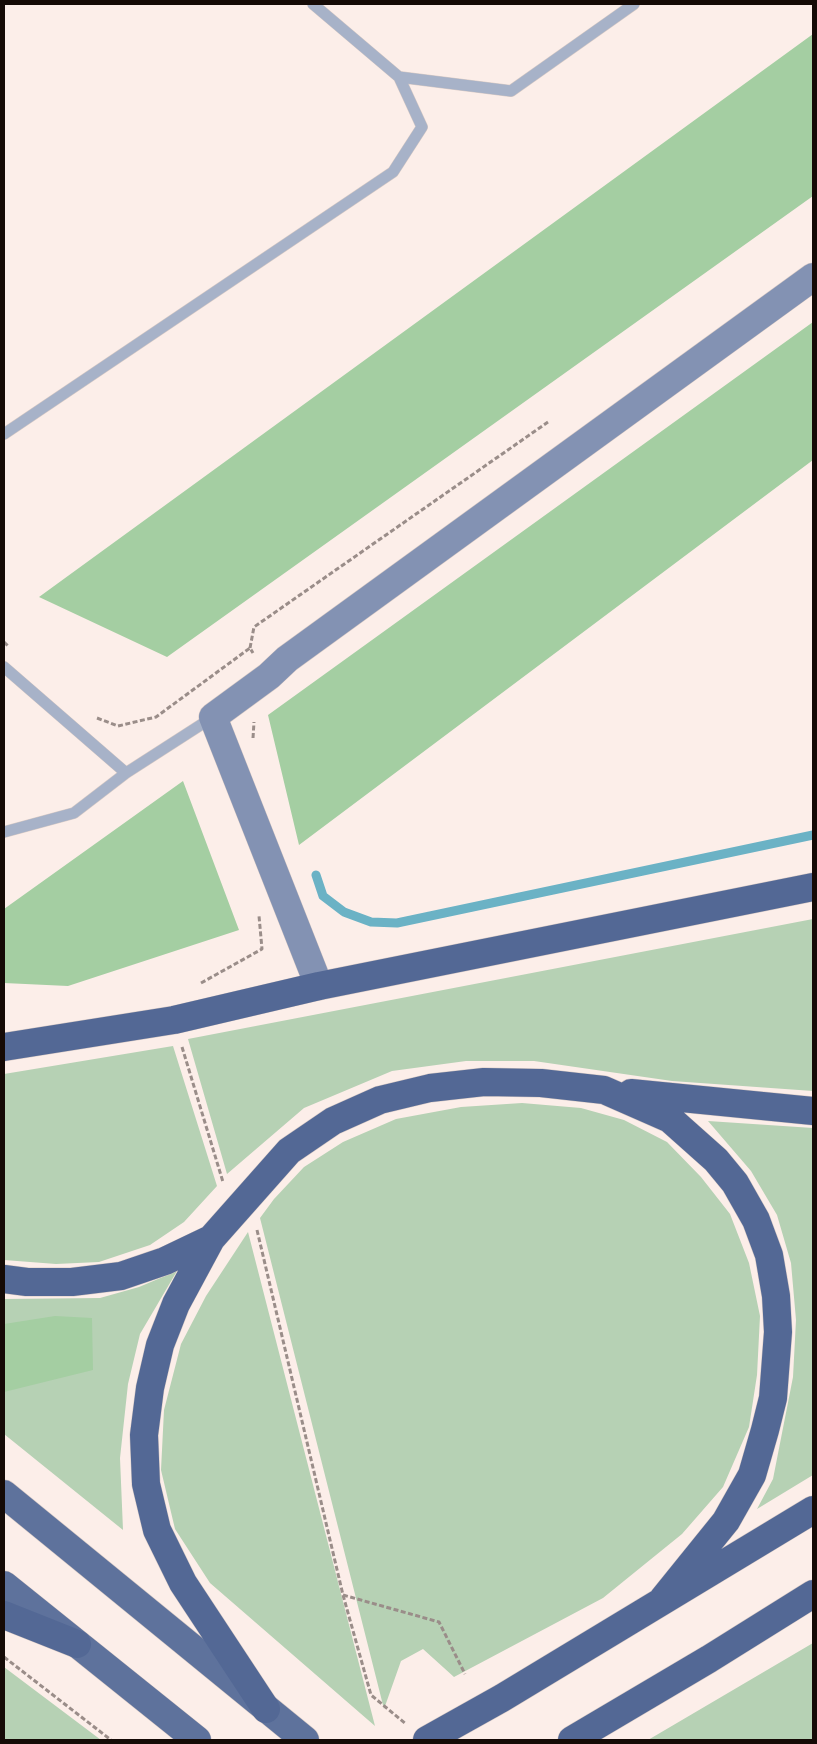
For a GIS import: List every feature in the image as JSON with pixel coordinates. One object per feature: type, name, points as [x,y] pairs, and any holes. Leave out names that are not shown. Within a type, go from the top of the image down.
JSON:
[{"type":"highway","points":[[4,1047],[174,1020],[319,986],[813,887]]},
{"type":"highway","points":[[266,1709],[183,1583],[157,1530],[146,1484],[144,1436],[150,1388],[160,1345],[176,1304],[211,1239],[289,1151],[333,1121],[380,1100],[430,1088],[484,1082],[541,1083],[813,1111]]},
{"type":"highway","points":[[604,1090],[670,1119],[716,1160],[735,1183],[756,1220],[769,1255],[776,1296],[778,1332],[773,1398],[752,1475],[726,1521],[664,1599]]},
{"type":"highway","points":[[4,1279],[27,1282],[72,1282],[121,1276],[165,1261],[211,1239]]},
{"type":"highway","points":[[4,1494],[305,1740]]},
{"type":"highway","points":[[426,1740],[502,1698],[813,1510]]},
{"type":"highway","points":[[4,1585],[197,1740]]},
{"type":"highway","points":[[572,1740],[709,1660],[813,1594]]},
{"type":"highway","points":[[4,1615],[77,1644]]},
{"type":"highway","points":[[709,1660],[813,1616]]},
{"type":"main road","points":[[319,986],[213,717],[288,659],[813,277]]},
{"type":"lane","points":[[4,434],[393,172],[422,127],[399,77],[313,4]]},
{"type":"lane","points":[[399,77],[511,91],[634,4]]},
{"type":"lane","points":[[4,667],[126,774]]},
{"type":"lane","points":[[4,832],[74,813],[126,774],[213,717]]},
{"type":"path","points":[[92,716],[118,726],[156,717],[250,648],[254,627],[548,422]]},
{"type":"path","points":[[4,642],[11,649]]},
{"type":"path","points":[[250,648],[268,676]]},
{"type":"path","points":[[343,1595],[439,1622],[465,1674]]},
{"type":"path","points":[[4,1657],[112,1740]]},
{"type":"green space","points":[[813,34],[813,196],[167,657],[39,597]]},
{"type":"green space","points":[[813,322],[813,460],[299,845],[268,715]]},
{"type":"green space","points":[[183,781],[239,930],[68,986],[4,983],[4,909]]},
{"type":"green space","points":[[813,919],[813,1091],[672,1081],[534,1061],[466,1061],[392,1071],[304,1108],[227,1174],[188,1039]]},
{"type":"green space","points":[[173,1046],[217,1186],[184,1222],[150,1245],[99,1262],[56,1264],[4,1260],[4,1074]]},
{"type":"green space","points":[[522,1103],[581,1108],[624,1120],[667,1142],[701,1177],[730,1214],[749,1263],[760,1316],[757,1375],[749,1427],[723,1487],[682,1534],[603,1598],[454,1677],[423,1649],[401,1661],[384,1709],[260,1218],[274,1199],[304,1167],[343,1142],[396,1119],[461,1107]]},
{"type":"green space","points":[[708,1121],[813,1128],[813,1475],[757,1509],[773,1479],[793,1377],[796,1320],[791,1263],[777,1215],[751,1171]]},
{"type":"green space","points":[[248,1232],[375,1726],[210,1583],[175,1529],[161,1470],[164,1410],[181,1344],[206,1296]]},
{"type":"green space","points":[[177,1271],[140,1334],[128,1384],[120,1458],[123,1530],[4,1434],[4,1299],[100,1298],[139,1287]]},
{"type":"green space","points":[[55,1316],[92,1318],[93,1370],[4,1392],[4,1324]]},
{"type":"green space","points":[[813,1643],[813,1740],[648,1740]]},
{"type":"green space","points":[[4,1667],[101,1740],[4,1740]]},
{"type":"waterway","points":[[316,875],[323,896],[344,912],[371,922],[397,923],[813,835]]}]
